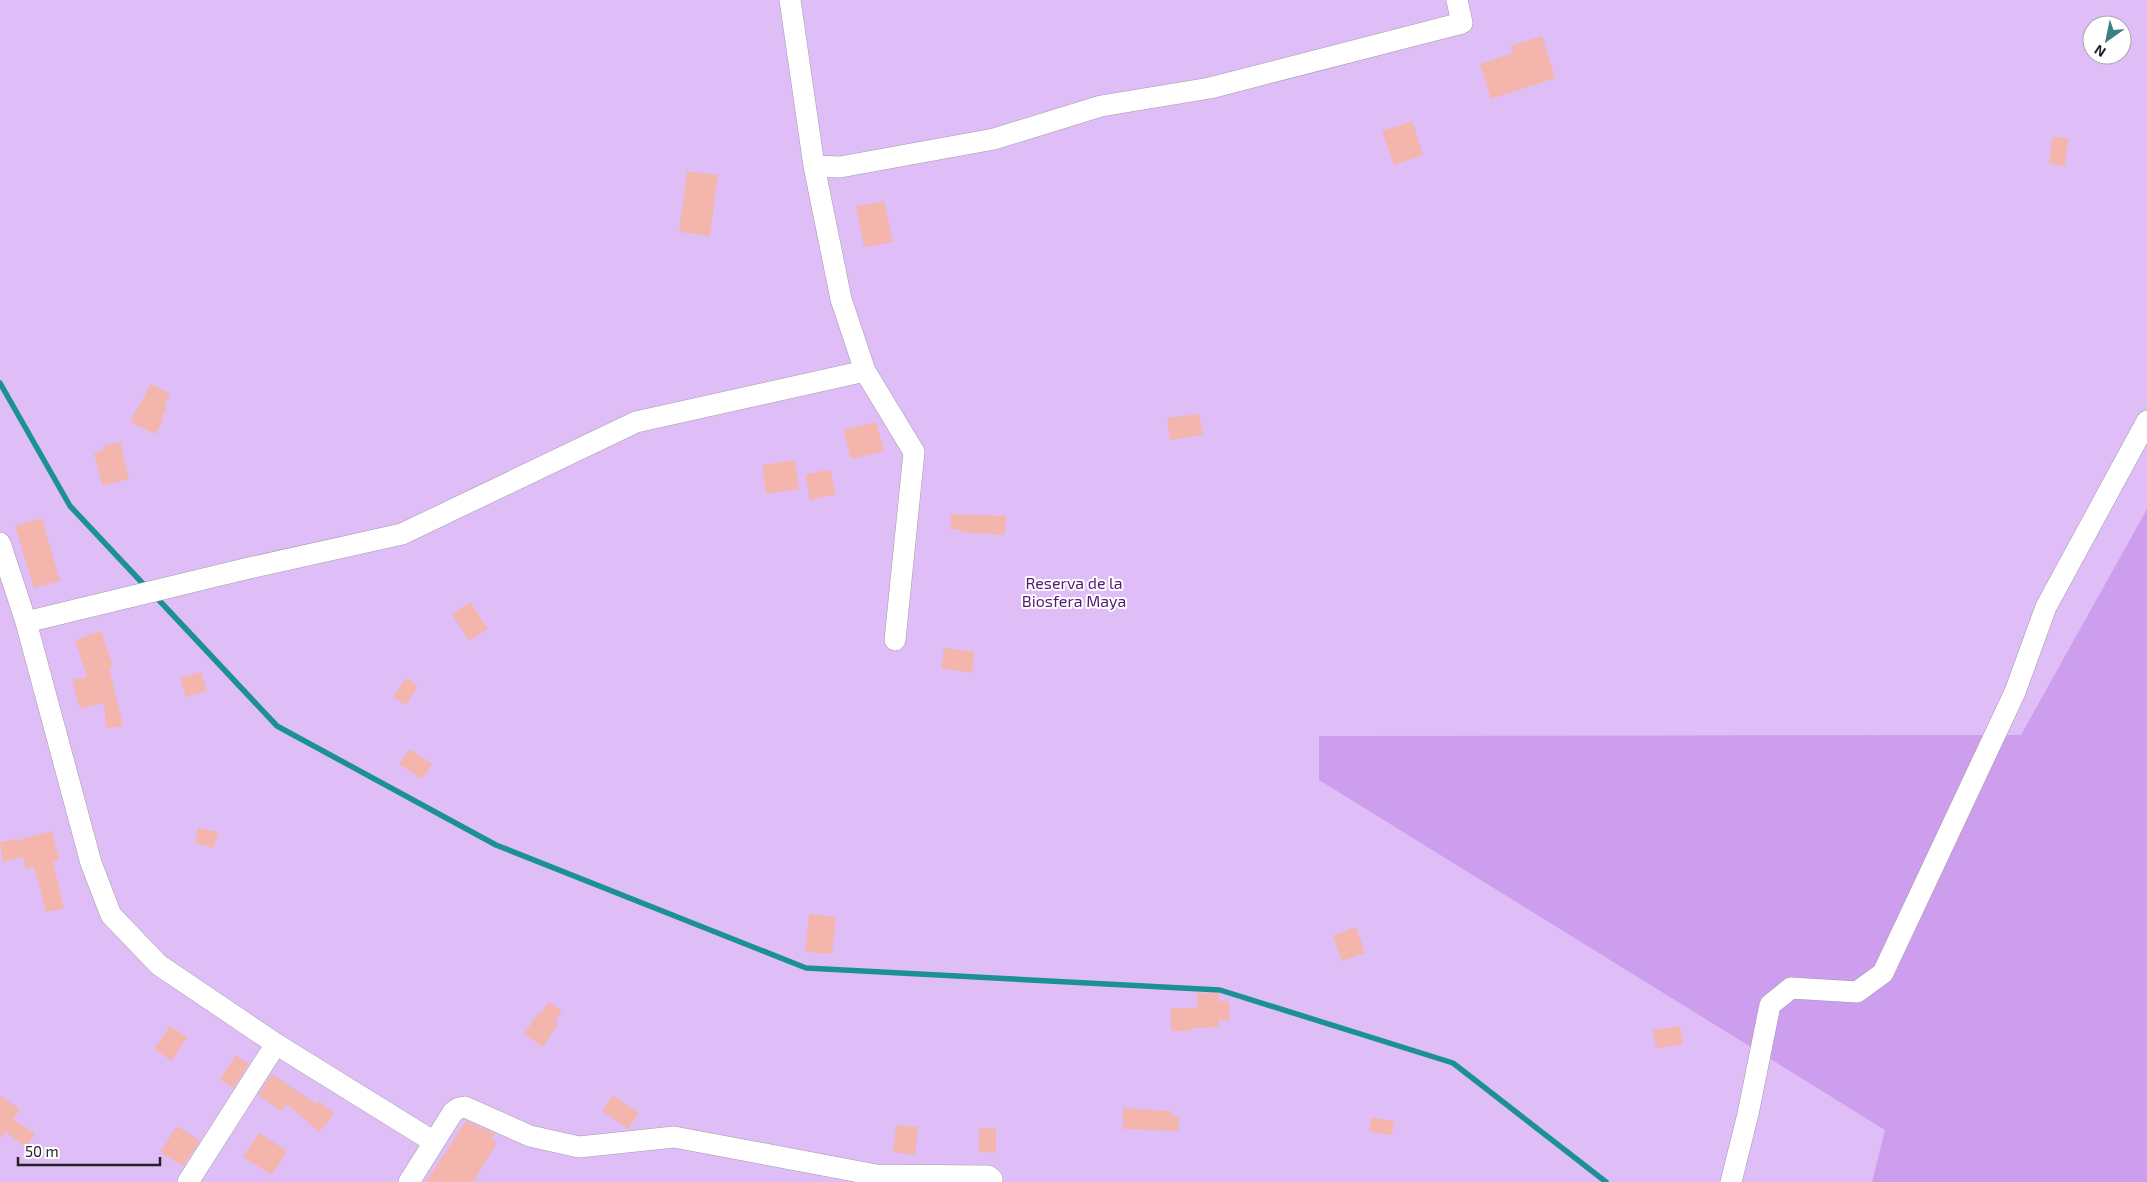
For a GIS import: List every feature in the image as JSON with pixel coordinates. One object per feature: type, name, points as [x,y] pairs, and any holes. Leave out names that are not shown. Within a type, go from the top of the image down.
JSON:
[{"type":"street","points":[[790,0],[814,166],[841,299],[865,371],[914,452],[895,640]]},
{"type":"street","points":[[814,166],[840,167],[994,139],[1101,106],[1210,88],[1301,66],[1462,24],[1457,0]]},
{"type":"street","points":[[26,622],[239,570],[402,534],[636,422],[865,371]]},
{"type":"street","points":[[1731,1182],[1748,1114],[1770,1005],[1791,988],[1857,992],[1883,973],[2015,692],[2046,607],[2147,421]]},
{"type":"street","points":[[0,543],[26,622],[91,863],[111,915],[158,966],[276,1044],[434,1142]]},
{"type":"street","points":[[188,1182],[276,1044]]},
{"type":"street","points":[[408,1182],[453,1112],[465,1107],[530,1136],[579,1147],[674,1137],[876,1175],[988,1176],[992,1182]]},
{"type":"green space","name":"Reserva de la Biosfera Maya","points":[[0,0],[2147,0],[2147,1182],[0,1182]]},
{"type":"shaded area","points":[[2147,509],[2147,1182],[1872,1182],[1885,1130],[1319,780],[1319,736],[2021,735]]},
{"type":"building","points":[[1542,36],[1555,78],[1491,99],[1480,64],[1513,53],[1511,46]]},
{"type":"building","points":[[1412,121],[1423,155],[1394,165],[1382,131]]},
{"type":"building","points":[[2052,137],[2068,138],[2065,166],[2049,164]]},
{"type":"building","points":[[687,171],[718,175],[710,236],[679,232]]},
{"type":"building","points":[[884,201],[893,242],[864,247],[856,206]]},
{"type":"building","points":[[151,384],[170,394],[164,406],[167,407],[161,419],[163,420],[156,434],[130,422]]},
{"type":"building","points":[[1199,414],[1203,435],[1170,440],[1167,418]]},
{"type":"building","points":[[876,422],[884,451],[851,459],[843,430]]},
{"type":"building","points":[[120,442],[129,479],[102,486],[94,453],[104,450],[103,446]]},
{"type":"building","points":[[795,460],[799,489],[766,494],[762,465]]},
{"type":"building","points":[[830,469],[836,494],[810,500],[805,475]]},
{"type":"building","points":[[951,514],[1006,516],[1005,535],[961,532],[961,530],[950,529]]},
{"type":"building","points":[[42,518],[60,581],[34,588],[15,526]]},
{"type":"building","points":[[470,602],[488,629],[469,641],[452,614]]},
{"type":"building","points":[[101,631],[113,666],[109,667],[123,726],[106,728],[104,703],[80,709],[72,680],[87,677],[75,640]]},
{"type":"building","points":[[944,648],[974,652],[972,673],[941,668]]},
{"type":"building","points":[[201,672],[207,691],[186,697],[180,678]]},
{"type":"building","points":[[406,678],[418,686],[406,705],[393,697]]},
{"type":"building","points":[[410,749],[432,764],[422,779],[399,764]]},
{"type":"building","points":[[198,828],[218,832],[214,848],[195,843]]},
{"type":"building","points":[[52,831],[59,860],[53,862],[64,908],[46,912],[34,867],[26,869],[23,857],[3,862],[0,842],[15,839],[15,841]]},
{"type":"building","points":[[809,914],[836,917],[832,954],[805,952]]},
{"type":"building","points":[[1356,927],[1365,953],[1342,961],[1333,936]]},
{"type":"building","points":[[1197,993],[1219,993],[1219,1001],[1229,1001],[1229,1021],[1219,1020],[1219,1027],[1191,1028],[1191,1031],[1171,1031],[1171,1008],[1197,1008]]},
{"type":"building","points":[[549,1002],[562,1011],[555,1022],[558,1024],[543,1047],[524,1034],[539,1012],[541,1013]]},
{"type":"building","points":[[170,1026],[187,1037],[172,1061],[154,1049]]},
{"type":"building","points":[[1680,1026],[1683,1044],[1656,1048],[1653,1030]]},
{"type":"building","points":[[236,1055],[249,1064],[233,1088],[220,1079]]},
{"type":"building","points":[[272,1074],[316,1104],[319,1101],[334,1114],[319,1132],[287,1104],[282,1111],[258,1095]]},
{"type":"building","points":[[613,1095],[639,1113],[628,1129],[602,1111]]},
{"type":"building","points":[[0,1096],[20,1109],[13,1119],[35,1134],[26,1147],[5,1132],[0,1139]]},
{"type":"building","points":[[1123,1108],[1171,1111],[1171,1116],[1179,1117],[1178,1131],[1123,1129]]},
{"type":"building","points":[[1371,1117],[1394,1121],[1392,1135],[1369,1132]]},
{"type":"building","points":[[466,1121],[495,1134],[491,1139],[497,1143],[473,1182],[426,1182]]},
{"type":"building","points":[[896,1125],[918,1127],[915,1155],[893,1152]]},
{"type":"building","points":[[177,1126],[200,1141],[183,1166],[160,1152]]},
{"type":"building","points":[[979,1128],[996,1129],[996,1153],[979,1152]]},
{"type":"building","points":[[259,1133],[287,1151],[272,1175],[243,1157]]},
{"type":"waterway","points":[[0,383],[70,506],[147,588]]},
{"type":"waterway","points":[[156,597],[277,726],[496,845],[806,968],[1220,990],[1453,1063],[1606,1182]]}]
